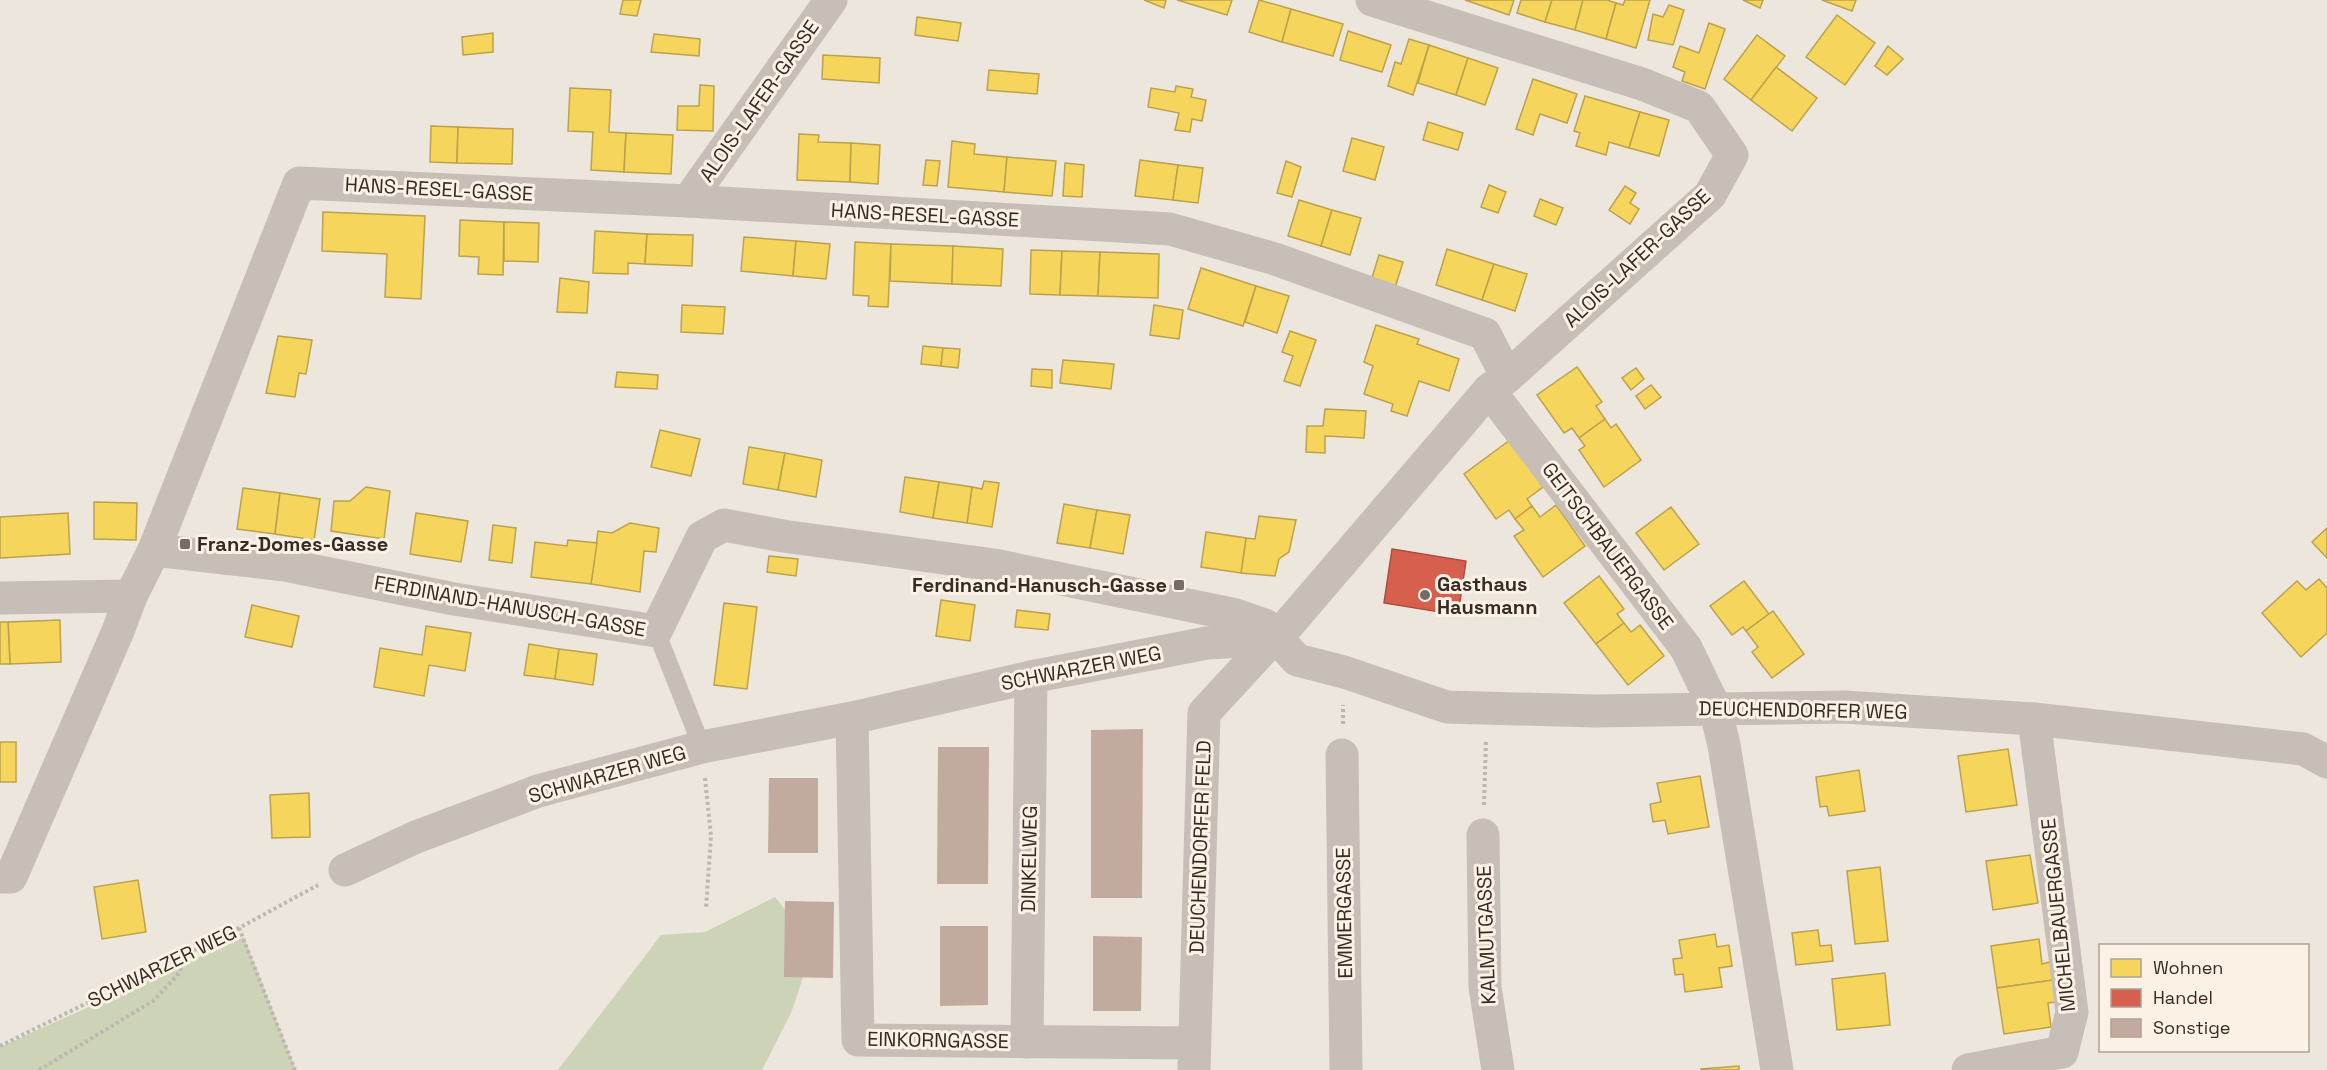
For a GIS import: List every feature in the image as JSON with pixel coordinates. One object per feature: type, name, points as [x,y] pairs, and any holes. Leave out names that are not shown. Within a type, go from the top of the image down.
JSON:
[{"type":"street","name":"ALOIS-LAFER-GASSE","points":[[688,201],[831,0]]},
{"type":"street","name":"ALOIS-LAFER-GASSE","points":[[1273,638],[1498,384],[1710,195],[1732,155],[1699,106],[1642,84],[1372,0]]},
{"type":"street","name":"HANS-RESEL-GASSE","points":[[154,550],[299,183],[688,201],[1170,230],[1275,259],[1485,334],[1498,384]]},
{"type":"street","name":"GEITSCHBAUERGASSE","points":[[1498,384],[1686,648],[1715,708]]},
{"type":"street","name":"FERDINAND-HANUSCH-GASSE","points":[[154,550],[285,565],[454,599],[656,631],[702,537],[724,525],[783,536],[994,565],[1236,615],[1273,638]]},
{"type":"street","points":[[6,877],[118,631],[131,596],[154,550]]},
{"type":"street","points":[[0,598],[131,596]]},
{"type":"street","name":"DEUCHENDORFER WEG","points":[[1273,638],[1297,660],[1344,672],[1447,707],[1595,711],[1844,707],[2034,718],[2303,749],[2327,762]]},
{"type":"street","name":"SCHWARZER WEG","points":[[345,870],[416,837],[538,791],[702,747],[852,718],[1030,677],[1208,643],[1273,638]]},
{"type":"street","name":"DEUCHENDORFER FELD","points":[[1194,1057],[1204,713],[1273,638]]},
{"type":"street","name":"DINKELWEG","points":[[1027,1042],[1030,677]]},
{"type":"street","points":[[1715,708],[1724,745],[1777,1070]]},
{"type":"street","name":"EINKORNGASSE","points":[[852,718],[858,1040],[1027,1042],[1194,1057]]},
{"type":"street","name":"MICHELBAUERGASSE","points":[[1968,1070],[2062,1052],[2072,1012],[2034,718]]},
{"type":"street","name":"EMMERGASSE","points":[[1342,755],[1346,1070]]},
{"type":"street","name":"KALMUTGASSE","points":[[1483,835],[1485,987],[1498,1070]]},
{"type":"lane","points":[[656,631],[702,747]]},
{"type":"path","points":[[1342,755],[1344,672]]},
{"type":"path","points":[[1483,835],[1487,709]]},
{"type":"path","points":[[702,747],[711,836],[706,908]]},
{"type":"path","name":"SCHWARZER WEG","points":[[0,1046],[239,928],[345,870]]},
{"type":"path","points":[[239,928],[295,1070]]},
{"type":"path","points":[[39,1070],[153,1001],[177,976],[189,953]]},
{"type":"green space","points":[[775,897],[814,945],[791,1013],[762,1070],[558,1070],[661,935],[705,932]]},
{"type":"green space","points":[[244,937],[296,1070],[0,1070],[0,1047]]},
{"type":"building: Wohnen","points":[[623,0],[641,0],[637,16],[620,14]]},
{"type":"building: Wohnen","points":[[1144,0],[1166,0],[1164,8]]},
{"type":"building: Wohnen","points":[[1177,0],[1232,0],[1227,15]]},
{"type":"building: Wohnen","points":[[1259,0],[1291,9],[1282,42],[1249,32]]},
{"type":"building: Wohnen","points":[[1465,0],[1514,0],[1509,15]]},
{"type":"building: Wohnen","points":[[1521,0],[1552,0],[1545,22],[1517,13]]},
{"type":"building: Wohnen","points":[[1552,0],[1583,0],[1575,30],[1545,22]]},
{"type":"building: Wohnen","points":[[1583,0],[1607,0],[1616,3],[1606,39],[1575,30]]},
{"type":"building: Wohnen","points":[[1625,0],[1650,0],[1636,48],[1606,39],[1616,3],[1623,5]]},
{"type":"building: Wohnen","points":[[1743,0],[1763,0],[1760,8]]},
{"type":"building: Wohnen","points":[[1822,0],[1856,0],[1852,11]]},
{"type":"building: Wohnen","points":[[1669,5],[1684,10],[1673,45],[1648,40],[1653,14],[1663,17]]},
{"type":"building: Wohnen","points":[[1291,9],[1343,24],[1333,56],[1282,42]]},
{"type":"building: Wohnen","points":[[1837,15],[1875,43],[1845,85],[1806,57]]},
{"type":"building: Wohnen","points":[[917,17],[961,23],[958,41],[915,35]]},
{"type":"building: Wohnen","points":[[1709,23],[1725,29],[1705,89],[1682,81],[1685,72],[1673,67],[1680,46],[1699,53]]},
{"type":"building: Wohnen","points":[[1348,31],[1391,45],[1382,72],[1340,60]]},
{"type":"building: Wohnen","points":[[493,33],[493,52],[463,55],[462,37]]},
{"type":"building: Wohnen","points":[[654,34],[700,39],[699,56],[651,52]]},
{"type":"building: Wohnen","points":[[1757,35],[1785,56],[1751,100],[1724,79]]},
{"type":"building: Wohnen","points":[[1409,39],[1429,45],[1413,95],[1388,86],[1395,62],[1401,64]]},
{"type":"building: Wohnen","points":[[1429,45],[1468,58],[1456,95],[1418,83]]},
{"type":"building: Wohnen","points":[[1888,46],[1903,59],[1887,75],[1875,66]]},
{"type":"building: Wohnen","points":[[823,55],[880,58],[879,83],[822,79]]},
{"type":"building: Wohnen","points":[[1468,58],[1498,68],[1485,105],[1456,95]]},
{"type":"building: Wohnen","points":[[1776,67],[1817,98],[1792,131],[1751,100]]},
{"type":"building: Wohnen","points":[[989,70],[1039,74],[1037,94],[987,90]]},
{"type":"building: Wohnen","points":[[1533,79],[1577,94],[1567,123],[1540,114],[1533,135],[1516,129]]},
{"type":"building: Wohnen","points":[[700,85],[714,86],[713,131],[677,130],[678,106],[699,106]]},
{"type":"building: Wohnen","points":[[1176,86],[1193,89],[1191,97],[1206,100],[1202,121],[1192,119],[1190,132],[1175,130],[1179,113],[1148,107],[1151,88],[1175,92]]},
{"type":"building: Wohnen","points":[[570,88],[611,90],[609,132],[626,133],[624,172],[591,170],[593,132],[568,131]]},
{"type":"building: Wohnen","points":[[1585,96],[1640,112],[1629,148],[1609,142],[1606,155],[1576,146],[1580,133],[1574,131]]},
{"type":"building: Wohnen","points":[[1640,112],[1669,120],[1659,156],[1629,148]]},
{"type":"building: Wohnen","points":[[1428,122],[1463,133],[1458,150],[1423,140]]},
{"type":"building: Wohnen","points":[[431,126],[458,127],[457,163],[430,162]]},
{"type":"building: Wohnen","points":[[458,127],[513,129],[512,164],[457,163]]},
{"type":"building: Wohnen","points":[[626,133],[673,135],[671,174],[624,172]]},
{"type":"building: Wohnen","points":[[799,134],[819,135],[818,142],[851,143],[850,182],[797,180]]},
{"type":"building: Wohnen","points":[[1352,138],[1384,147],[1375,180],[1343,171]]},
{"type":"building: Wohnen","points":[[952,141],[975,144],[974,154],[1007,157],[1004,192],[948,187]]},
{"type":"building: Wohnen","points":[[851,143],[880,145],[878,184],[850,182]]},
{"type":"building: Wohnen","points":[[1007,157],[1056,161],[1052,196],[1004,192]]},
{"type":"building: Wohnen","points":[[926,160],[940,161],[937,186],[923,185]]},
{"type":"building: Wohnen","points":[[1140,160],[1178,165],[1173,200],[1135,196]]},
{"type":"building: Wohnen","points":[[1286,161],[1301,167],[1292,197],[1277,193]]},
{"type":"building: Wohnen","points":[[1065,163],[1084,165],[1082,197],[1063,196]]},
{"type":"building: Wohnen","points":[[1178,165],[1203,168],[1198,203],[1173,200]]},
{"type":"building: Wohnen","points":[[1489,185],[1506,192],[1498,213],[1481,207]]},
{"type":"building: Wohnen","points":[[1625,186],[1636,193],[1630,203],[1639,209],[1630,224],[1609,210]]},
{"type":"building: Wohnen","points":[[1540,199],[1563,208],[1556,225],[1534,216]]},
{"type":"building: Wohnen","points":[[1299,200],[1332,210],[1321,246],[1288,236]]},
{"type":"building: Wohnen","points":[[1332,210],[1361,218],[1350,255],[1321,246]]},
{"type":"building: Wohnen","points":[[323,212],[425,216],[421,299],[385,297],[387,254],[322,251]]},
{"type":"building: Wohnen","points":[[460,220],[504,222],[503,275],[478,274],[479,257],[459,256]]},
{"type":"building: Wohnen","points":[[504,222],[539,223],[538,262],[504,261]]},
{"type":"building: Wohnen","points":[[595,231],[647,234],[645,264],[628,263],[628,274],[593,273]]},
{"type":"building: Wohnen","points":[[647,234],[693,235],[692,266],[645,264]]},
{"type":"building: Wohnen","points":[[744,237],[796,241],[793,276],[741,271]]},
{"type":"building: Wohnen","points":[[796,241],[830,244],[826,279],[793,276]]},
{"type":"building: Wohnen","points":[[855,242],[891,244],[888,307],[868,306],[869,296],[853,295]]},
{"type":"building: Wohnen","points":[[891,244],[953,246],[952,284],[890,281]]},
{"type":"building: Wohnen","points":[[953,246],[1003,249],[1001,286],[952,284]]},
{"type":"building: Wohnen","points":[[1447,249],[1494,264],[1482,300],[1436,285]]},
{"type":"building: Wohnen","points":[[1031,250],[1062,251],[1060,295],[1030,294]]},
{"type":"building: Wohnen","points":[[1062,251],[1100,252],[1098,296],[1060,295]]},
{"type":"building: Wohnen","points":[[1100,252],[1159,254],[1158,298],[1098,296]]},
{"type":"building: Wohnen","points":[[1379,255],[1403,262],[1395,288],[1371,281]]},
{"type":"building: Wohnen","points":[[1494,264],[1527,274],[1515,311],[1482,300]]},
{"type":"building: Wohnen","points":[[1201,268],[1256,286],[1243,326],[1188,309]]},
{"type":"building: Wohnen","points":[[560,278],[589,282],[587,313],[557,312]]},
{"type":"building: Wohnen","points":[[1256,286],[1289,296],[1277,333],[1245,322]]},
{"type":"building: Wohnen","points":[[682,305],[725,307],[723,334],[681,332]]},
{"type":"building: Wohnen","points":[[1154,305],[1183,310],[1179,339],[1150,335]]},
{"type":"building: Wohnen","points":[[1376,325],[1419,339],[1417,344],[1459,359],[1449,391],[1419,381],[1407,416],[1391,411],[1393,404],[1364,394],[1373,366],[1364,362]]},
{"type":"building: Wohnen","points":[[1290,331],[1316,340],[1300,386],[1284,381],[1293,356],[1282,352]]},
{"type":"building: Wohnen","points":[[278,336],[312,340],[306,374],[299,373],[295,397],[266,393]]},
{"type":"building: Wohnen","points":[[923,346],[943,348],[941,366],[921,364]]},
{"type":"building: Wohnen","points":[[943,348],[960,349],[958,368],[941,366]]},
{"type":"building: Wohnen","points":[[1063,360],[1114,364],[1111,389],[1060,383]]},
{"type":"building: Wohnen","points":[[1577,367],[1602,402],[1596,406],[1605,419],[1579,438],[1572,428],[1564,433],[1537,395]]},
{"type":"building: Wohnen","points":[[1636,368],[1644,379],[1631,390],[1622,378]]},
{"type":"building: Wohnen","points":[[1032,369],[1052,370],[1052,388],[1031,386]]},
{"type":"building: Wohnen","points":[[617,372],[658,375],[657,389],[615,387]]},
{"type":"building: Wohnen","points":[[1651,385],[1661,397],[1645,409],[1636,396]]},
{"type":"building: Wohnen","points":[[1325,409],[1366,411],[1364,438],[1325,436],[1325,453],[1306,452],[1307,426],[1323,426]]},
{"type":"building: Wohnen","points":[[1605,419],[1611,428],[1616,424],[1641,460],[1604,487],[1579,450],[1585,446],[1579,438]]},
{"type":"building: Wohnen","points":[[660,430],[700,439],[691,476],[651,467]]},
{"type":"building: Wohnen","points":[[1510,440],[1543,487],[1527,499],[1532,506],[1515,519],[1509,510],[1496,519],[1464,474]]},
{"type":"building: Wohnen","points":[[749,447],[785,453],[778,490],[743,484]]},
{"type":"building: Wohnen","points":[[785,453],[822,460],[816,497],[778,490]]},
{"type":"building: Wohnen","points":[[905,477],[939,482],[933,518],[900,512]]},
{"type":"building: Wohnen","points":[[984,481],[999,483],[992,527],[967,523],[972,487],[982,489]]},
{"type":"building: Wohnen","points":[[939,482],[972,487],[967,523],[933,518]]},
{"type":"building: Wohnen","points":[[366,487],[390,491],[384,539],[331,531],[334,501],[350,501]]},
{"type":"building: Wohnen","points":[[243,488],[280,493],[275,534],[237,529]]},
{"type":"building: Wohnen","points":[[280,493],[320,499],[314,540],[275,534]]},
{"type":"building: Wohnen","points":[[94,502],[137,503],[136,540],[94,539]]},
{"type":"building: Wohnen","points":[[1064,504],[1097,510],[1090,548],[1057,543]]},
{"type":"building: Wohnen","points":[[1556,505],[1585,546],[1543,577],[1514,536],[1524,530],[1515,519],[1532,506],[1540,517]]},
{"type":"building: Wohnen","points":[[1671,507],[1699,544],[1664,570],[1636,533]]},
{"type":"building: Wohnen","points":[[1097,510],[1130,515],[1123,554],[1090,548]]},
{"type":"building: Wohnen","points":[[68,513],[70,554],[0,558],[0,517]]},
{"type":"building: Wohnen","points":[[416,513],[468,521],[461,562],[410,554]]},
{"type":"building: Wohnen","points":[[1259,516],[1296,520],[1289,552],[1279,559],[1275,576],[1241,573],[1246,538],[1255,539]]},
{"type":"building: Wohnen","points":[[630,523],[659,528],[656,552],[644,551],[640,592],[591,584],[598,531],[612,533]]},
{"type":"building: Wohnen","points":[[493,525],[516,528],[512,563],[489,560]]},
{"type":"building: Wohnen","points":[[2327,528],[2327,558],[2312,542]]},
{"type":"building: Wohnen","points":[[1206,532],[1246,538],[1241,573],[1201,567]]},
{"type":"building: Wohnen","points":[[568,540],[597,543],[591,584],[531,577],[535,542],[567,546]]},
{"type":"building: Wohnen","points":[[769,556],[798,559],[796,576],[767,572]]},
{"type":"building: Wohnen","points":[[1599,576],[1624,609],[1617,614],[1624,623],[1596,644],[1564,603]]},
{"type":"building: Wohnen","points":[[2319,579],[2327,588],[2327,633],[2301,657],[2262,613],[2297,581],[2306,590]]},
{"type":"building: Wohnen","points":[[1744,581],[1769,614],[1746,631],[1743,627],[1732,635],[1710,606]]},
{"type":"building: Wohnen","points":[[941,600],[975,605],[970,641],[936,636]]},
{"type":"building: Wohnen","points":[[724,603],[757,607],[747,689],[714,685]]},
{"type":"building: Wohnen","points":[[252,605],[299,616],[292,647],[245,637]]},
{"type":"building: Wohnen","points":[[1017,610],[1050,614],[1048,630],[1015,627]]},
{"type":"building: Wohnen","points":[[1773,611],[1804,654],[1772,678],[1752,652],[1758,647],[1746,631]]},
{"type":"building: Wohnen","points":[[60,620],[61,662],[10,664],[8,622]]},
{"type":"building: Wohnen","points":[[0,622],[8,622],[10,664],[0,664]]},
{"type":"building: Wohnen","points":[[1624,623],[1631,632],[1640,625],[1664,656],[1628,685],[1596,644]]},
{"type":"building: Wohnen","points":[[426,626],[471,633],[465,671],[429,665],[424,696],[374,687],[380,648],[422,655]]},
{"type":"building: Wohnen","points":[[529,644],[559,649],[555,679],[524,675]]},
{"type":"building: Wohnen","points":[[559,649],[597,654],[593,685],[555,679]]},
{"type":"building: Wohnen","points":[[0,742],[16,742],[16,782],[0,782]]},
{"type":"building: Wohnen","points":[[2008,749],[2017,805],[1966,812],[1958,756]]},
{"type":"building: Wohnen","points":[[1859,770],[1865,811],[1829,816],[1827,806],[1820,807],[1816,777]]},
{"type":"building: Wohnen","points":[[1700,776],[1709,827],[1668,834],[1665,820],[1653,822],[1650,804],[1661,802],[1657,783]]},
{"type":"building: Wohnen","points":[[309,793],[310,837],[272,838],[270,795]]},
{"type":"building: Wohnen","points":[[2030,855],[2038,903],[1993,910],[1986,861]]},
{"type":"building: Wohnen","points":[[1880,867],[1888,941],[1855,944],[1847,871]]},
{"type":"building: Wohnen","points":[[138,880],[146,932],[102,939],[94,887]]},
{"type":"building: Wohnen","points":[[1818,930],[1820,946],[1831,945],[1833,961],[1796,965],[1792,933]]},
{"type":"building: Wohnen","points":[[1715,934],[1717,947],[1729,945],[1732,966],[1719,968],[1722,987],[1685,992],[1683,974],[1675,975],[1673,959],[1682,958],[1679,940]]},
{"type":"building: Wohnen","points":[[2039,939],[2042,964],[2050,962],[2053,980],[1997,988],[1991,946]]},
{"type":"building: Wohnen","points":[[1885,973],[1890,1025],[1837,1030],[1832,979]]},
{"type":"building: Wohnen","points":[[2053,980],[2056,1002],[2048,1003],[2051,1027],[2004,1034],[1997,988]]},
{"type":"building: Wohnen","points":[[1739,1066],[1739,1070],[1701,1070],[1701,1069]]},
{"type":"building: Handel","points":[[1392,549],[1466,561],[1458,615],[1384,603]]},
{"type":"building: Sonstige","points":[[1143,729],[1142,898],[1091,898],[1091,730]]},
{"type":"building: Sonstige","points":[[938,747],[989,747],[988,884],[937,884]]},
{"type":"building: Sonstige","points":[[769,778],[818,778],[818,853],[768,853]]},
{"type":"building: Sonstige","points":[[785,901],[834,902],[833,978],[784,977]]},
{"type":"building: Sonstige","points":[[940,926],[988,926],[988,1005],[940,1006]]},
{"type":"building: Sonstige","points":[[1093,936],[1142,937],[1141,1011],[1093,1011]]},
{"type":"place","name":"Franz-Domes-Gasse","points":[[185,544]]},
{"type":"place","name":"Ferdinand-Hanusch-Gasse","points":[[1179,585]]},
{"type":"place","name":"Gasthaus Hausmann","points":[[1425,595]]}]
